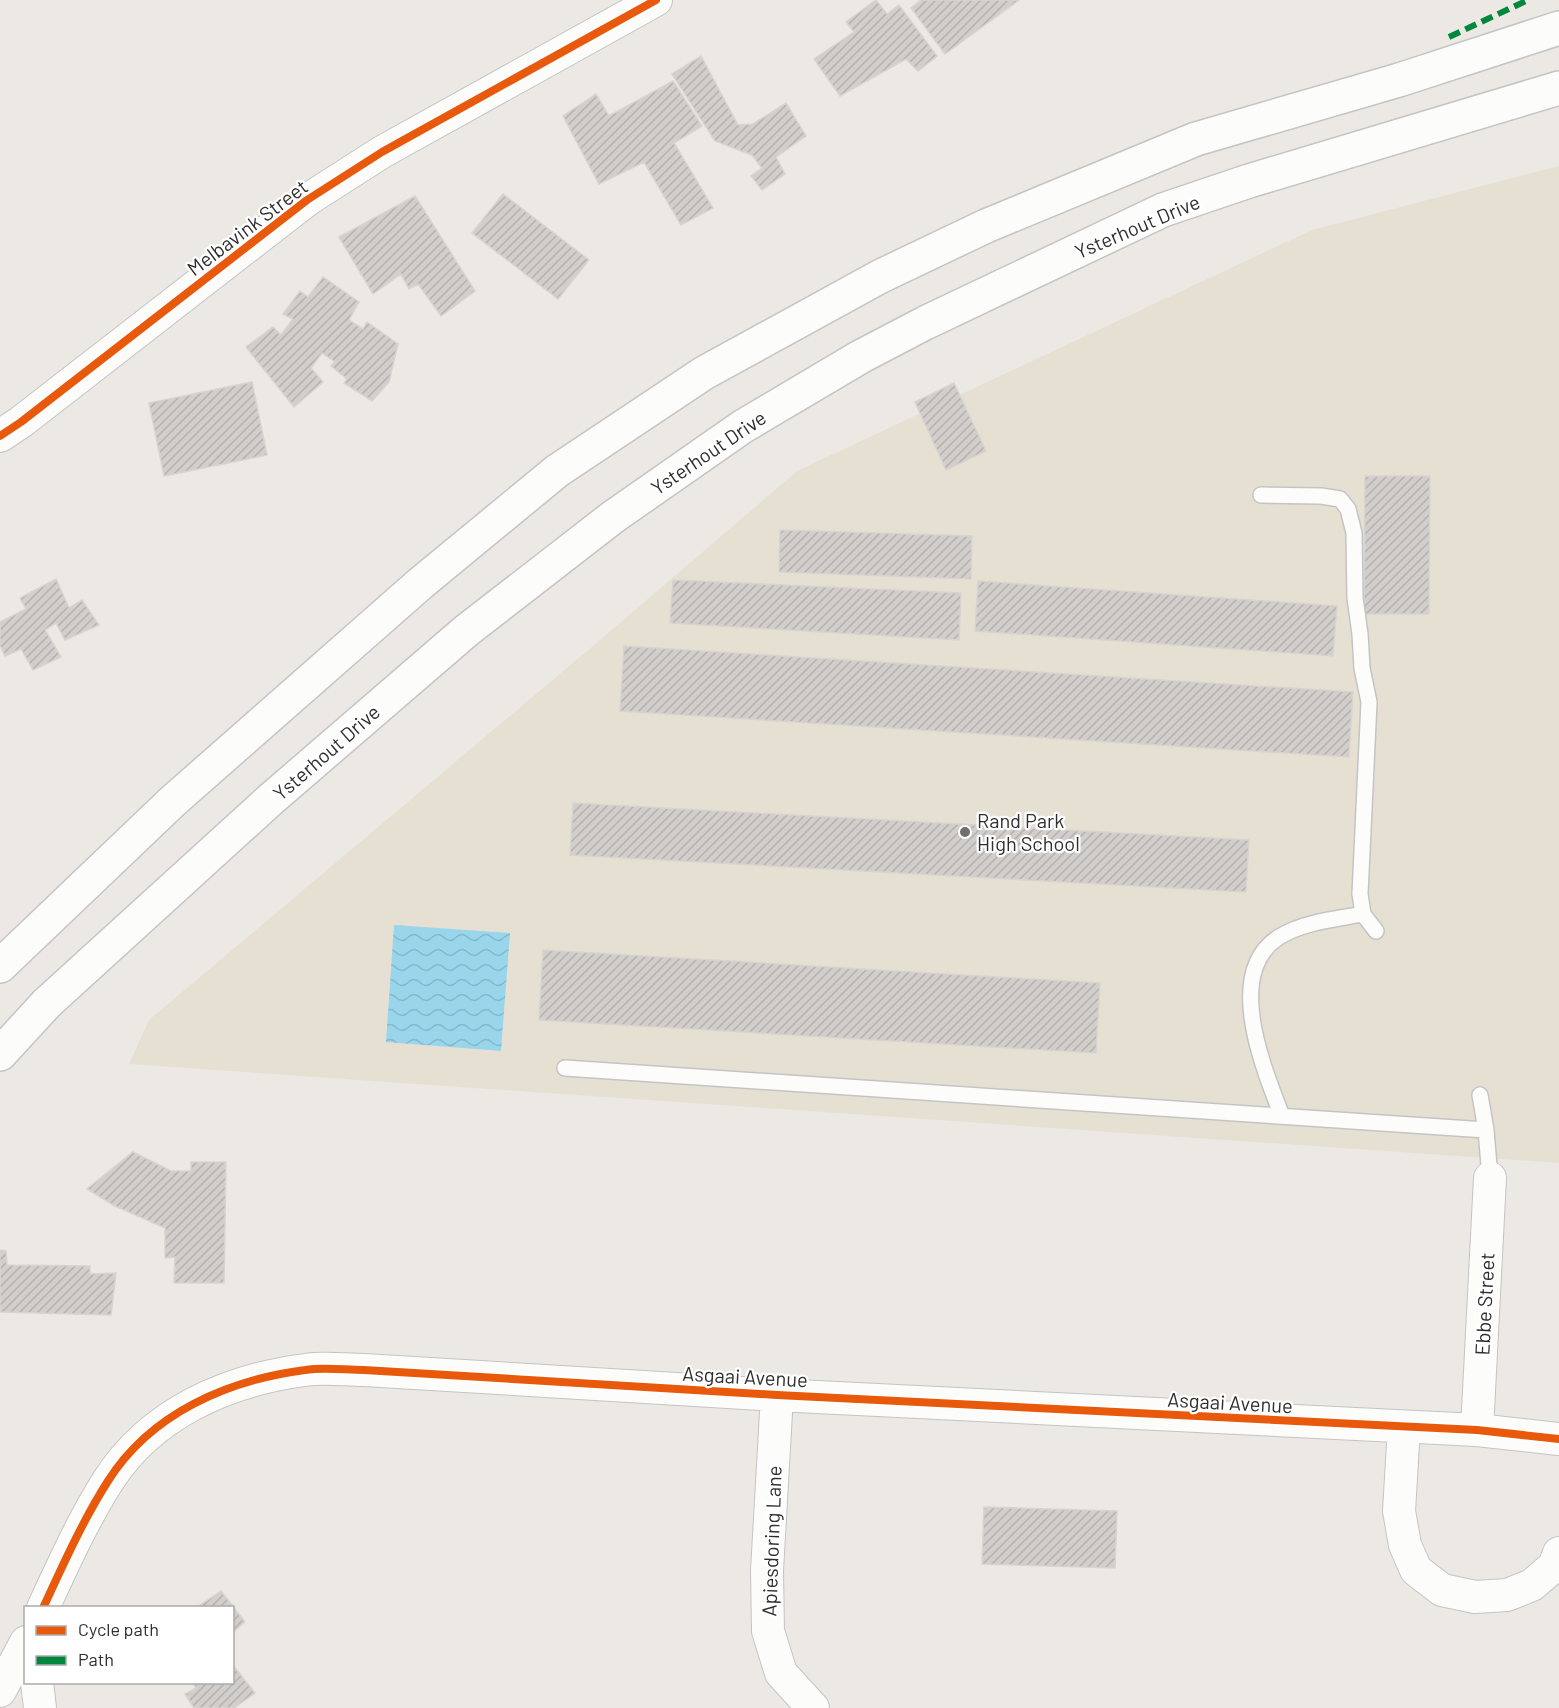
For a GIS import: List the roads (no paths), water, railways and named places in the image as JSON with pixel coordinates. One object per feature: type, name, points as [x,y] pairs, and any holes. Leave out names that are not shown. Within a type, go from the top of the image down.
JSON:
[{"type":"main road","points":[[0,966],[173,801],[421,583],[557,471],[705,373],[881,276],[976,231],[1196,139],[1388,83],[1559,28]]},
{"type":"main road","name":"Ysterhout Drive","points":[[0,1054],[47,1003],[244,824],[466,631],[613,517],[742,427],[860,357],[1163,210],[1304,164],[1559,88]]},
{"type":"street","name":"Melbavink Street","points":[[0,436],[308,200],[382,152],[621,7],[656,0]]},
{"type":"street","name":"Ebbe Street","points":[[1477,1430],[1490,1178]]},
{"type":"street","name":"Asgaai Avenue","points":[[44,1602],[108,1480],[139,1442],[172,1416],[207,1396],[252,1380],[306,1370],[364,1370],[777,1395],[1477,1430],[1559,1439]]},
{"type":"street","name":"Apiesdoring Lane","points":[[777,1395],[767,1571],[768,1630],[781,1673],[813,1708]]},
{"type":"street","points":[[1404,1427],[1398,1511],[1405,1545],[1416,1570],[1442,1590],[1475,1597],[1507,1596],[1532,1585],[1554,1566],[1559,1553]]},
{"type":"street","points":[[0,1638],[24,1622]]},
{"type":"street","points":[[0,1691],[24,1646]]},
{"type":"street","points":[[37,1684],[40,1708]]},
{"type":"street","points":[[0,1703],[6,1708]]},
{"type":"lane","points":[[1261,495],[1321,496],[1340,499],[1348,509],[1354,533],[1355,598],[1362,668],[1369,702],[1360,872],[1363,914],[1376,932]]},
{"type":"lane","points":[[1282,1116],[1266,1073],[1254,1027],[1251,1007],[1256,968],[1263,951],[1280,937],[1308,925],[1363,914]]},
{"type":"lane","points":[[565,1068],[1486,1130]]},
{"type":"lane","points":[[1480,1095],[1490,1178]]},
{"type":"water","points":[[394,925],[510,933],[501,1051],[386,1042]]},
{"type":"place","name":"Rand Park High School","points":[[965,832]]}]
